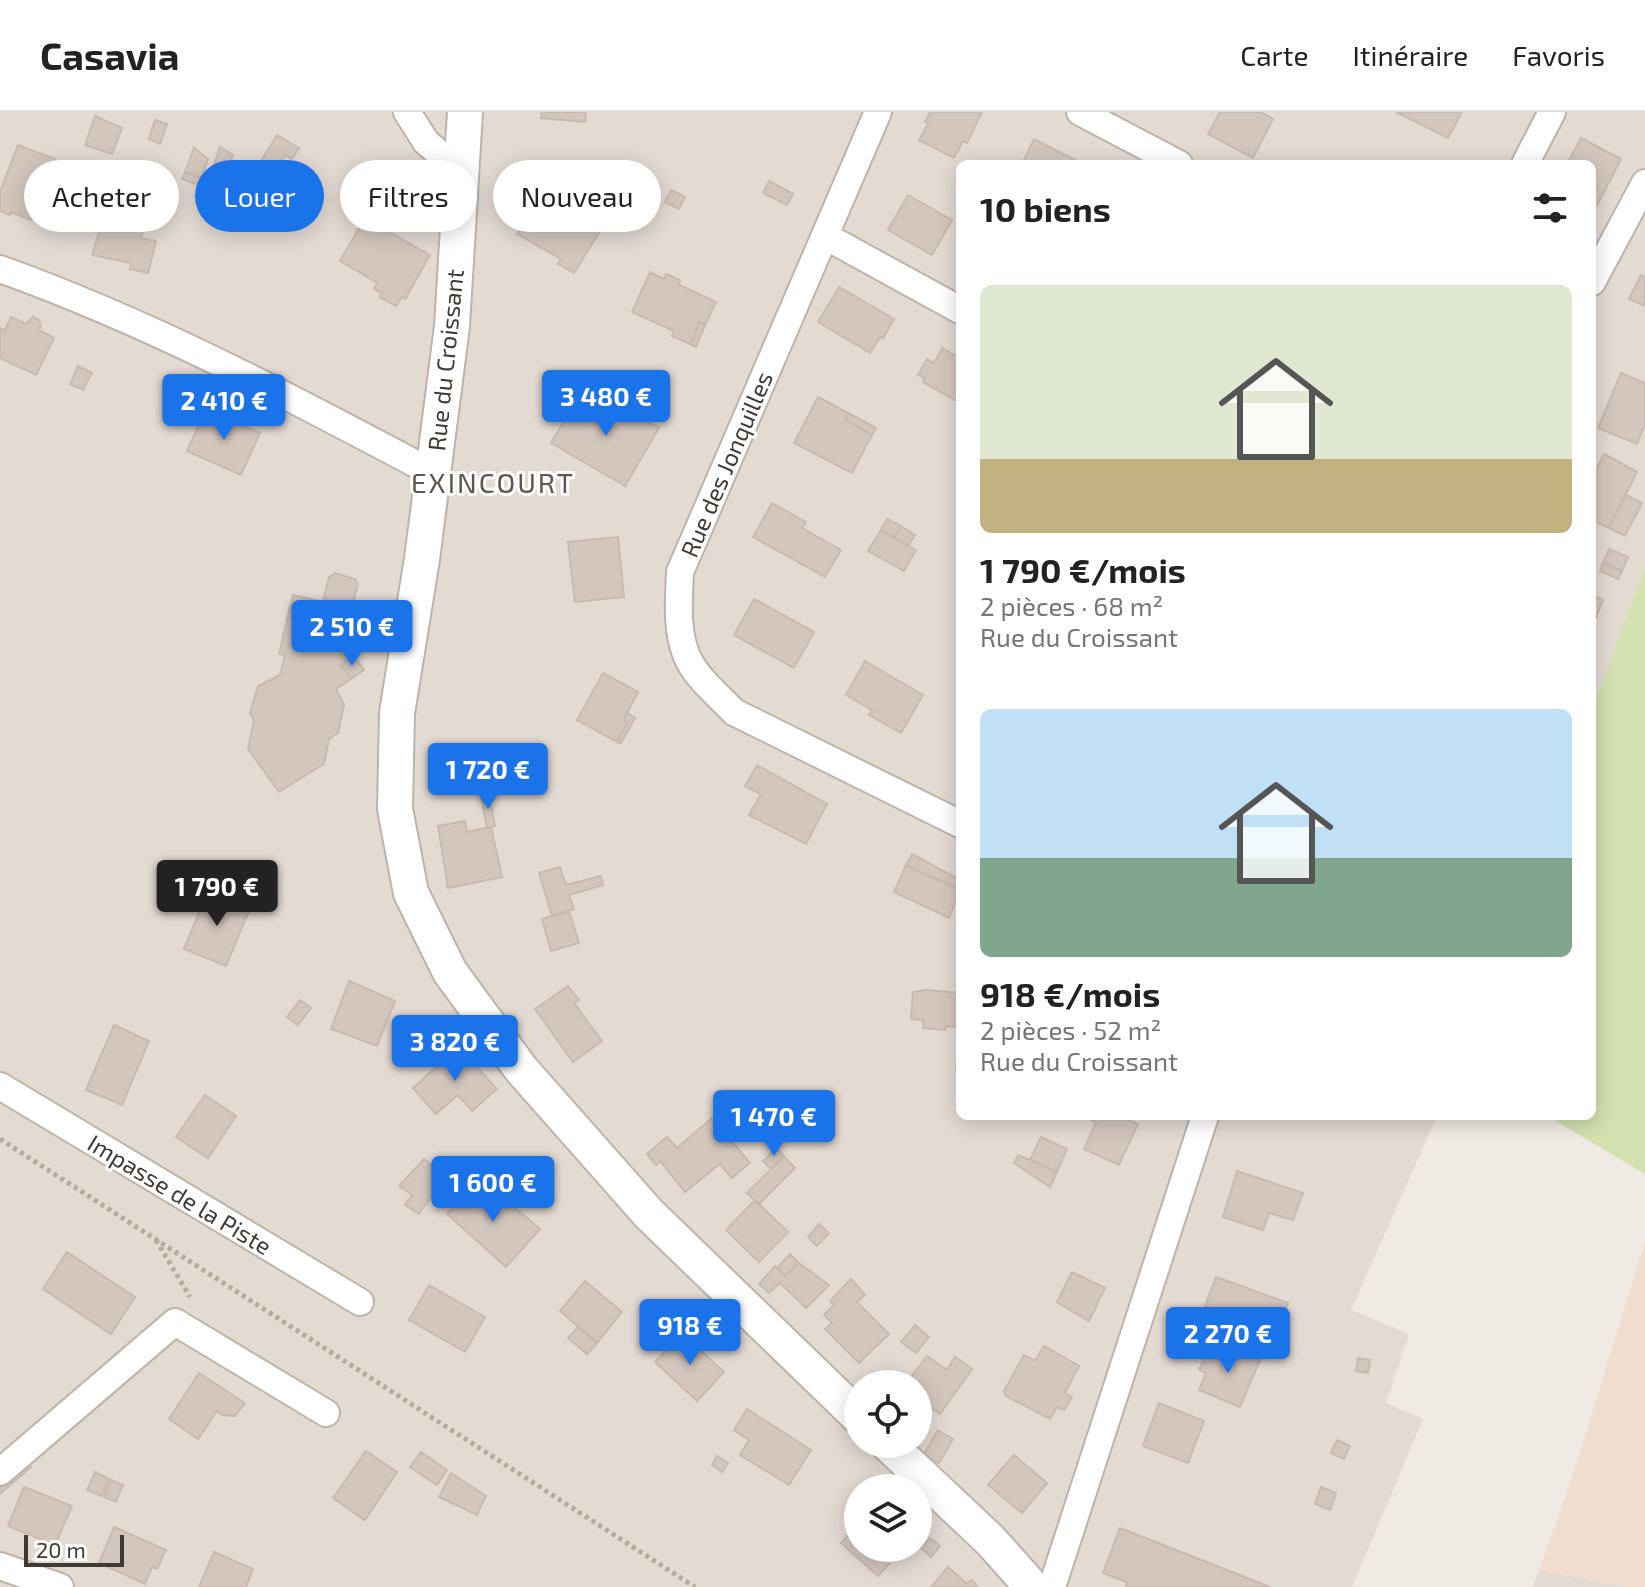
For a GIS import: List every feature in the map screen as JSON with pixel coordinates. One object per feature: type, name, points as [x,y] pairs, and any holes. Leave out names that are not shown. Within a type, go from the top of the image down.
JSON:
[{"type":"street","points":[[407,112],[426,142],[447,160]]},
{"type":"street","name":"Rue du Croissant","points":[[462,160],[465,112]]},
{"type":"street","name":"Rue des Jonquilles","points":[[878,112],[680,572],[679,614],[686,654],[706,683],[734,712],[956,822]]},
{"type":"street","points":[[1080,112],[1171,160]]},
{"type":"street","points":[[1527,160],[1552,112]]},
{"type":"street","points":[[1596,275],[1645,183]]},
{"type":"street","name":"Rue du Croissant","points":[[457,232],[452,326],[422,559],[397,713],[395,809],[411,893],[450,972],[521,1069],[649,1214],[844,1402]]},
{"type":"street","points":[[825,236],[956,308]]},
{"type":"street","points":[[0,269],[85,301],[196,350],[433,473]]},
{"type":"street","name":"Impasse de la Piste","points":[[0,1086],[360,1302]]},
{"type":"street","points":[[1052,1587],[1204,1120]]},
{"type":"street","points":[[0,1472],[175,1322],[326,1413]]},
{"type":"street","points":[[903,1458],[990,1540],[1032,1587]]},
{"type":"street","points":[[0,1566],[60,1587]]},
{"type":"path","points":[[0,1139],[695,1587]]},
{"type":"path","points":[[156,1240],[193,1301],[175,1322]]},
{"type":"shaded area","points":[[0,112],[1645,112],[1645,567],[1596,699],[1596,160],[956,160],[956,1120],[1435,1120],[1351,1310],[1409,1334],[1386,1403],[1423,1419],[1352,1587],[0,1587]]},
{"type":"shaded area","points":[[1645,1242],[1645,1587],[1626,1587],[1539,1570],[1573,1475]]},
{"type":"shaded area","points":[[1539,1570],[1626,1587],[1533,1587]]},
{"type":"green space","points":[[1645,567],[1645,1174],[1554,1120],[1596,1120],[1596,699]]},
{"type":"building","points":[[542,112],[586,112],[585,122],[541,118]]},
{"type":"building","points":[[930,112],[982,112],[967,143],[963,141],[954,158],[919,140],[928,124],[925,122]]},
{"type":"building","points":[[1220,112],[1261,112],[1273,119],[1253,158],[1208,134]]},
{"type":"building","points":[[1396,112],[1462,112],[1448,138]]},
{"type":"building","points":[[95,116],[122,128],[112,154],[85,145]]},
{"type":"building","points":[[155,120],[167,124],[160,144],[149,139]]},
{"type":"building","points":[[277,135],[299,148],[292,159],[285,155],[282,160],[262,160]]},
{"type":"building","points":[[1581,138],[1621,159],[1597,206],[1596,160],[1569,160]]},
{"type":"building","points":[[1034,139],[1075,160],[1024,160]]},
{"type":"building","points":[[18,145],[55,159],[24,160],[24,217],[0,211],[0,192]]},
{"type":"building","points":[[220,147],[233,155],[231,160],[216,160]]},
{"type":"building","points":[[194,148],[208,159],[195,160],[195,176],[185,172]]},
{"type":"building","points":[[185,172],[195,176],[195,184],[182,179]]},
{"type":"building","points":[[769,181],[793,194],[787,205],[763,193]]},
{"type":"building","points":[[671,190],[685,197],[679,209],[665,202]]},
{"type":"building","points":[[908,195],[952,220],[932,255],[888,230]]},
{"type":"building","points":[[99,232],[142,232],[141,238],[156,241],[148,273],[130,269],[131,263],[92,255]]},
{"type":"building","points":[[357,232],[390,232],[430,255],[405,299],[402,297],[396,306],[380,297],[382,293],[374,289],[377,283],[340,261]]},
{"type":"building","points":[[599,232],[574,273],[558,264],[561,259],[517,234]]},
{"type":"building","points":[[650,272],[664,279],[666,274],[680,280],[679,285],[716,302],[705,325],[700,322],[690,344],[672,336],[674,331],[632,312]]},
{"type":"building","points":[[1641,275],[1645,277],[1645,306],[1629,299]]},
{"type":"building","points":[[839,287],[894,319],[870,353],[818,322]]},
{"type":"building","points":[[11,317],[26,324],[33,317],[39,320],[39,330],[54,338],[36,375],[0,358],[0,328],[5,330]]},
{"type":"building","points":[[700,322],[705,325],[696,347],[690,344]]},
{"type":"building","points":[[942,348],[956,356],[956,401],[923,382],[925,378],[918,375],[927,359],[934,363]]},
{"type":"building","points":[[78,366],[92,373],[83,390],[70,384]]},
{"type":"building","points":[[1621,373],[1645,383],[1645,424],[1637,444],[1598,428]]},
{"type":"building","points":[[598,394],[659,428],[625,486],[551,443],[573,406],[586,414]]},
{"type":"building","points":[[818,397],[848,413],[845,420],[872,435],[852,473],[794,443]]},
{"type":"building","points":[[206,409],[260,433],[241,475],[187,451]]},
{"type":"building","points":[[848,413],[876,428],[872,435],[845,420]]},
{"type":"building","points":[[1604,454],[1637,472],[1609,528],[1596,522],[1596,470]]},
{"type":"building","points":[[1626,495],[1642,503],[1625,536],[1609,528]]},
{"type":"building","points":[[772,503],[806,522],[802,528],[841,550],[825,577],[753,537]]},
{"type":"building","points":[[887,519],[901,526],[894,538],[881,530]]},
{"type":"building","points":[[901,526],[915,535],[908,546],[894,538]]},
{"type":"building","points":[[881,530],[916,550],[904,571],[868,551]]},
{"type":"building","points":[[618,537],[624,597],[575,602],[568,542]]},
{"type":"building","points":[[1609,549],[1628,557],[1622,571],[1603,563]]},
{"type":"building","points":[[1603,563],[1622,571],[1618,579],[1600,571]]},
{"type":"building","points":[[335,573],[355,579],[358,584],[344,641],[354,656],[341,665],[351,679],[336,689],[344,705],[338,733],[329,739],[324,764],[279,792],[248,749],[254,720],[250,713],[258,686],[280,675],[285,655],[279,654],[293,595],[323,602],[329,577]]},
{"type":"building","points":[[1596,597],[1603,600],[1596,617]]},
{"type":"building","points":[[754,599],[814,632],[794,668],[734,635]]},
{"type":"building","points":[[348,622],[356,624],[352,640],[345,639]]},
{"type":"building","points":[[354,656],[364,670],[351,679],[341,665]]},
{"type":"building","points":[[865,661],[923,695],[901,733],[869,715],[872,710],[846,695]]},
{"type":"building","points":[[603,673],[638,692],[624,719],[628,722],[617,742],[577,720]]},
{"type":"building","points":[[627,713],[635,718],[621,743],[617,742],[628,722],[624,719]]},
{"type":"building","points":[[757,765],[827,804],[806,844],[749,815],[761,794],[745,786]]},
{"type":"building","points":[[489,794],[495,826],[487,828],[481,795]]},
{"type":"building","points":[[465,821],[467,832],[491,827],[502,877],[448,888],[438,826]]},
{"type":"building","points":[[912,854],[956,878],[956,888],[906,865]]},
{"type":"building","points":[[906,865],[956,888],[956,900],[949,918],[894,892]]},
{"type":"building","points":[[560,867],[566,885],[601,876],[603,885],[569,895],[574,909],[552,916],[539,873]]},
{"type":"building","points":[[209,888],[236,900],[234,904],[249,911],[226,966],[184,949]]},
{"type":"building","points":[[569,911],[579,943],[551,951],[542,919]]},
{"type":"building","points":[[349,981],[395,1001],[377,1046],[331,1029]]},
{"type":"building","points":[[568,986],[579,1000],[574,1003],[602,1041],[573,1062],[535,1009]]},
{"type":"building","points":[[913,992],[956,993],[956,1027],[946,1026],[945,1030],[923,1028],[923,1020],[911,1019]]},
{"type":"building","points":[[300,1000],[311,1008],[298,1025],[287,1017]]},
{"type":"building","points":[[114,1025],[149,1041],[122,1105],[86,1090]]},
{"type":"building","points":[[458,1047],[497,1089],[472,1111],[458,1095],[436,1114],[413,1088]]},
{"type":"building","points":[[205,1095],[236,1116],[208,1158],[176,1137]]},
{"type":"building","points":[[712,1118],[750,1163],[732,1178],[720,1164],[685,1192],[660,1161],[656,1165],[647,1154],[667,1137],[677,1148]]},
{"type":"building","points":[[1091,1120],[1128,1120],[1138,1124],[1119,1165],[1084,1149],[1096,1123]]},
{"type":"building","points":[[1041,1137],[1067,1149],[1057,1172],[1030,1160]]},
{"type":"building","points":[[776,1148],[784,1156],[771,1169],[763,1161]]},
{"type":"building","points":[[1018,1155],[1057,1172],[1050,1187],[1014,1163]]},
{"type":"building","points":[[784,1156],[795,1168],[759,1204],[747,1193]]},
{"type":"building","points":[[424,1159],[435,1169],[431,1175],[441,1183],[419,1214],[405,1205],[412,1195],[399,1186]]},
{"type":"building","points":[[1237,1171],[1303,1193],[1293,1220],[1269,1213],[1263,1230],[1223,1217]]},
{"type":"building","points":[[475,1182],[507,1210],[512,1205],[540,1229],[506,1267],[447,1214]]},
{"type":"building","points":[[755,1200],[788,1232],[759,1262],[726,1230]]},
{"type":"building","points":[[819,1224],[829,1233],[817,1246],[808,1237]]},
{"type":"building","points":[[67,1252],[135,1297],[111,1334],[43,1289]]},
{"type":"building","points":[[790,1254],[799,1263],[785,1276],[777,1268]]},
{"type":"building","points":[[799,1263],[829,1285],[806,1308],[780,1283],[769,1293],[759,1284],[775,1266],[785,1276]]},
{"type":"building","points":[[1072,1272],[1105,1288],[1089,1321],[1057,1302]]},
{"type":"building","points":[[1216,1277],[1288,1303],[1276,1333],[1205,1306]]},
{"type":"building","points":[[851,1279],[865,1295],[857,1302],[889,1334],[859,1363],[825,1329],[832,1323],[824,1315],[834,1305],[830,1301]]},
{"type":"building","points":[[585,1281],[622,1312],[597,1343],[560,1311]]},
{"type":"building","points":[[429,1285],[485,1317],[465,1352],[409,1320]]},
{"type":"building","points":[[915,1325],[929,1337],[916,1353],[901,1342]]},
{"type":"building","points":[[578,1327],[597,1343],[587,1354],[568,1338]]},
{"type":"building","points":[[682,1333],[724,1372],[697,1401],[655,1362]]},
{"type":"building","points":[[1219,1343],[1260,1360],[1240,1407],[1199,1390],[1206,1373],[1199,1370],[1205,1357],[1211,1360]]},
{"type":"building","points":[[1044,1346],[1079,1366],[1065,1393],[1072,1397],[1064,1410],[1057,1407],[1050,1419],[1006,1396],[1004,1391],[1024,1355],[1035,1361]]},
{"type":"building","points":[[927,1356],[947,1370],[955,1357],[972,1369],[940,1414],[932,1408],[932,1370],[916,1370]]},
{"type":"building","points":[[1358,1358],[1370,1360],[1368,1373],[1356,1371]]},
{"type":"building","points":[[199,1373],[245,1403],[235,1416],[222,1415],[217,1411],[198,1439],[169,1419]]},
{"type":"building","points":[[1159,1403],[1204,1421],[1188,1463],[1143,1446]]},
{"type":"building","points":[[747,1409],[811,1450],[789,1485],[740,1455],[749,1440],[734,1430]]},
{"type":"building","points":[[938,1430],[953,1439],[939,1463],[931,1458],[932,1440]]},
{"type":"building","points":[[1337,1440],[1350,1446],[1344,1459],[1331,1453]]},
{"type":"building","points":[[366,1451],[397,1472],[365,1520],[333,1498]]},
{"type":"building","points":[[421,1452],[447,1470],[437,1485],[410,1467]]},
{"type":"building","points":[[1014,1455],[1047,1483],[1022,1513],[988,1485]]},
{"type":"building","points":[[717,1456],[728,1463],[722,1472],[712,1465]]},
{"type":"building","points":[[26,1460],[31,1467],[0,1494],[0,1483]]},
{"type":"building","points":[[95,1472],[109,1479],[102,1496],[87,1490]]},
{"type":"building","points":[[451,1473],[486,1496],[477,1515],[439,1497]]},
{"type":"building","points":[[111,1480],[123,1485],[116,1502],[104,1497]]},
{"type":"building","points":[[24,1487],[72,1506],[55,1545],[8,1526]]},
{"type":"building","points":[[1321,1487],[1336,1493],[1330,1510],[1315,1504]]},
{"type":"building","points":[[114,1527],[166,1550],[157,1569],[152,1567],[145,1584],[99,1563]]},
{"type":"building","points":[[1120,1528],[1270,1587],[1126,1587],[1127,1582],[1103,1573]]},
{"type":"building","points":[[932,1540],[940,1546],[932,1556]]},
{"type":"building","points":[[214,1552],[253,1569],[246,1587],[199,1587]]},
{"type":"building","points":[[862,1562],[890,1562],[878,1576]]},
{"type":"building","points":[[948,1567],[966,1583],[972,1580],[978,1587],[931,1587]]},
{"type":"district","name":"EXINCOURT","points":[[493,482]]}]
